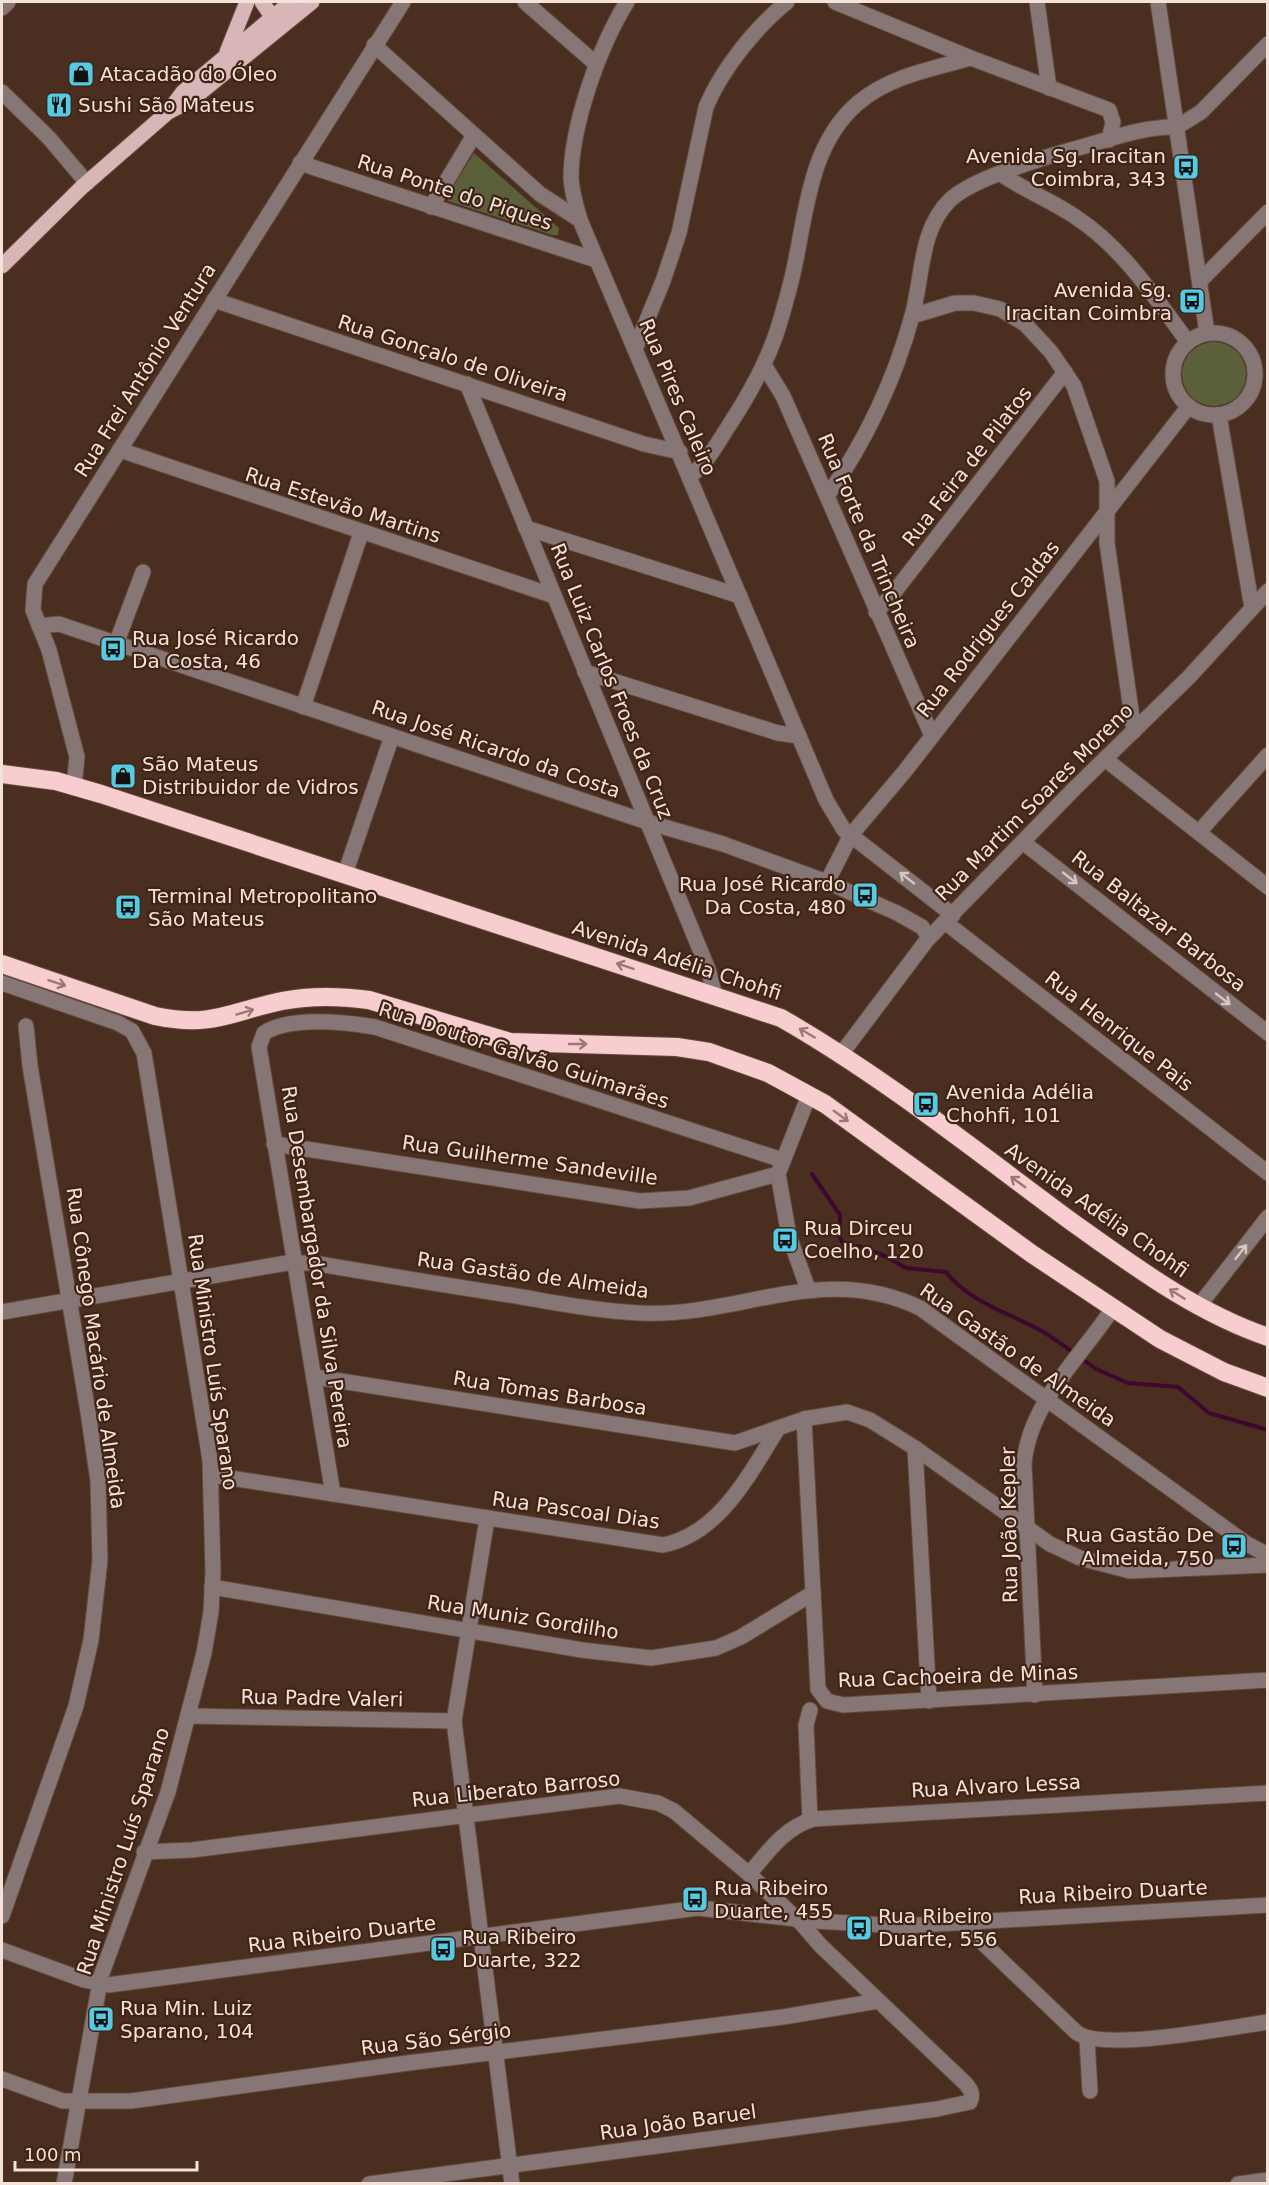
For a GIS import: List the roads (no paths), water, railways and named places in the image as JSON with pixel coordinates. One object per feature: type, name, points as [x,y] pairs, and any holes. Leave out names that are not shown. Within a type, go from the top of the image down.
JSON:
[{"type":"highway","name":"Avenida Adélia Chohfi","points":[[2,774],[74,787],[781,1018],[842,1053],[1142,1273],[1197,1307],[1268,1337]]},
{"type":"highway","points":[[2,964],[155,1016],[176,1020],[201,1021],[228,1017],[281,1001],[318,996],[351,997],[369,1000],[510,1042],[642,1044],[709,1052],[768,1073],[825,1104],[1032,1254],[1113,1308],[1188,1355],[1224,1372],[1268,1388]]},
{"type":"main road","points":[[225,55],[247,2]]},
{"type":"main road","points":[[262,2],[276,22]]},
{"type":"main road","points":[[168,111],[190,101],[276,22],[291,2]]},
{"type":"main road","points":[[2,266],[87,183],[168,111],[183,92],[225,55],[312,2]]},
{"type":"street","points":[[2,8],[8,2]]},
{"type":"street","name":"Rua Frei Antônio Ventura","points":[[74,787],[77,757],[48,650],[33,610],[35,584],[403,2]]},
{"type":"street","points":[[525,2],[595,63]]},
{"type":"street","name":"Rua Pires Caleiro","points":[[627,2],[595,63],[572,164],[573,193],[580,219],[596,260],[680,452],[826,800],[844,830],[851,835]]},
{"type":"street","points":[[635,349],[663,281],[679,233],[712,94],[745,47],[773,13],[787,2]]},
{"type":"street","points":[[835,2],[971,58],[1109,110],[1113,122],[1109,140]]},
{"type":"street","points":[[1037,2],[1049,88]]},
{"type":"street","points":[[1158,2],[1207,333]]},
{"type":"street","points":[[827,496],[865,436],[879,405],[912,316],[926,243],[936,219],[950,200],[974,184],[1047,157],[1154,126],[1177,127],[1201,112],[1268,44]]},
{"type":"street","points":[[374,45],[540,194],[580,219]]},
{"type":"street","points":[[690,476],[702,467],[740,409],[764,364],[778,327],[795,266],[818,162],[829,137],[857,103],[881,86],[896,79],[971,58]]},
{"type":"street","points":[[2,92],[49,138],[87,183]]},
{"type":"street","points":[[432,207],[474,135]]},
{"type":"street","name":"Rua Ponte do Piques","points":[[300,163],[596,260]]},
{"type":"street","points":[[1000,174],[1077,217],[1093,230],[1128,263],[1188,342]]},
{"type":"street","points":[[1200,280],[1268,212]]},
{"type":"street","name":"Rua Gonçalo de Oliveira","points":[[214,300],[644,444],[680,452]]},
{"type":"street","points":[[912,316],[956,303],[974,303],[1000,309],[1025,324],[1051,352],[1074,386],[1107,481],[1107,543],[1134,730]]},
{"type":"street","points":[[1219,332],[1241,342],[1262,374],[1245,401],[1233,410],[1219,415],[1209,415],[1189,406],[1176,390],[1173,369],[1176,359],[1188,342],[1207,333],[1219,332]]},
{"type":"street","name":"Rua Forte da Trincheira","points":[[764,364],[783,396],[932,736]]},
{"type":"street","name":"Rua Feira de Pilatos","points":[[876,612],[900,586],[1065,372]]},
{"type":"street","name":"Rua Luiz Carlos Froes da Cruz","points":[[467,384],[708,969],[715,996]]},
{"type":"street","name":"Rua Rodrigues Caldas","points":[[827,882],[851,835],[932,736],[1189,406]]},
{"type":"street","points":[[1219,415],[1252,609]]},
{"type":"street","name":"Rua Estevão Martins","points":[[120,450],[361,533],[554,596]]},
{"type":"street","points":[[526,528],[740,596]]},
{"type":"street","points":[[303,706],[361,533]]},
{"type":"street","points":[[116,644],[143,572]]},
{"type":"street","name":"Rua Martim Soares Moreno","points":[[842,1053],[929,937],[1189,677],[1268,591]]},
{"type":"street","name":"Rua José Ricardo da Costa","points":[[39,626],[59,624],[647,822],[723,844],[827,882],[897,913],[922,927],[929,937]]},
{"type":"street","points":[[585,672],[778,733],[799,736]]},
{"type":"street","points":[[345,874],[392,736]]},
{"type":"street","points":[[1199,832],[1268,754]]},
{"type":"street","points":[[1105,759],[1268,887]]},
{"type":"street","name":"Rua Henrique Pais","points":[[851,835],[949,918],[1268,1173]]},
{"type":"street","name":"Rua Baltazar Barbosa","points":[[1024,843],[1268,1033]]},
{"type":"street","name":"Rua Ministro Luís Sparano","points":[[2,983],[99,1016],[132,1031],[144,1053],[211,1475],[212,1587],[204,1653],[168,1792],[144,1852],[100,1984],[63,2184]]},
{"type":"street","name":"Rua Doutor Galvão Guimarães","points":[[259,1047],[264,1033],[277,1027],[338,1022],[375,1027],[780,1167]]},
{"type":"street","name":"Rua Cônego Macário de Almeida","points":[[2,1916],[76,1706],[91,1640],[100,1560],[98,1481],[30,1066],[26,1026]]},
{"type":"street","name":"Rua Desembargador da Silva Pereira","points":[[259,1047],[333,1494]]},
{"type":"street","points":[[808,1289],[789,1236],[780,1167],[809,1095]]},
{"type":"street","name":"Rua Guilherme Sandeville","points":[[274,1144],[640,1201],[689,1198],[780,1167]]},
{"type":"street","points":[[1197,1307],[1268,1217]]},
{"type":"street","name":"Rua Gastão de Almeida","points":[[2,1312],[294,1263],[313,1263],[538,1300],[641,1314],[700,1310],[808,1289],[879,1292],[908,1302],[1048,1399],[1247,1544],[1268,1555]]},
{"type":"street","name":"Rua João Kepler","points":[[1035,1695],[1026,1444],[1032,1426],[1048,1399],[1113,1308]]},
{"type":"street","name":"Rua Tomas Barbosa","points":[[315,1377],[716,1442],[735,1443],[777,1430]]},
{"type":"street","points":[[777,1430],[804,1419],[847,1412],[870,1420],[915,1448],[1050,1544],[1080,1558],[1130,1571],[1268,1565]]},
{"type":"street","name":"Rua Cachoeira de Minas","points":[[804,1419],[818,1689],[826,1701],[843,1705],[928,1701],[1268,1680]]},
{"type":"street","name":"Rua Pascoal Dias","points":[[211,1475],[638,1543],[663,1545],[693,1536],[718,1515],[755,1466],[777,1430]]},
{"type":"street","points":[[915,1448],[928,1701]]},
{"type":"street","points":[[487,1519],[454,1721],[512,2184]]},
{"type":"street","name":"Rua Muniz Gordilho","points":[[212,1587],[582,1650],[651,1658],[671,1657],[716,1648],[741,1637],[813,1593]]},
{"type":"street","points":[[810,1710],[806,1725],[810,1820]]},
{"type":"street","name":"Rua Padre Valeri","points":[[189,1716],[454,1721]]},
{"type":"street","name":"Rua Alvaro Lessa","points":[[749,1874],[784,1834],[796,1824],[810,1820],[871,1814],[1268,1792]]},
{"type":"street","name":"Rua Liberato Barroso","points":[[144,1852],[192,1850],[619,1796],[639,1798],[674,1811],[749,1874],[965,2083]]},
{"type":"street","name":"Rua Ribeiro Duarte","points":[[2,1950],[108,1985],[698,1908],[902,1926],[1268,1905]]},
{"type":"street","points":[[960,1921],[1076,2032],[1087,2038],[1115,2042],[1268,2022]]},
{"type":"street","name":"Rua São Sérgio","points":[[2,2079],[63,2101],[131,2102],[783,2017],[878,2001]]},
{"type":"street","points":[[1087,2038],[1090,2091]]},
{"type":"street","name":"Rua João Baruel","points":[[369,2184],[937,2109],[970,2102],[971,2089],[965,2083]]},
{"type":"street","points":[[1238,2184],[1268,2180]]},
{"type":"waterway","points":[[812,1174],[840,1215],[840,1224],[835,1229],[845,1247],[858,1246],[885,1256],[906,1268],[946,1272],[966,1291],[988,1305],[1041,1331],[1075,1354]]},
{"type":"waterway","points":[[1081,1358],[1096,1369],[1128,1383],[1178,1387],[1209,1413],[1268,1430]]},
{"type":"place","name":"Atacadão do Óleo","points":[[81,74]]},
{"type":"place","name":"Sushi São Mateus","points":[[59,105]]},
{"type":"place","name":"Avenida Sg. Iracitan Coimbra, 343","points":[[1186,167]]},
{"type":"place","name":"Avenida Sg. Iracitan Coimbra","points":[[1192,301]]},
{"type":"place","name":"Rua José Ricardo Da Costa, 46","points":[[113,649]]},
{"type":"place","name":"São Mateus Distribuidor de Vidros","points":[[123,776]]},
{"type":"place","name":"Rua José Ricardo Da Costa, 480","points":[[865,895]]},
{"type":"place","name":"Terminal Metropolitano São Mateus","points":[[128,907]]},
{"type":"place","name":"Avenida Adélia Chohfi, 101","points":[[926,1104]]},
{"type":"place","name":"Rua Dirceu Coelho, 120","points":[[785,1240]]},
{"type":"place","name":"Rua Gastão De Almeida, 750","points":[[1234,1546]]},
{"type":"place","name":"Rua Ribeiro Duarte, 455","points":[[695,1899]]},
{"type":"place","name":"Rua Ribeiro Duarte, 556","points":[[859,1928]]},
{"type":"place","name":"Rua Ribeiro Duarte, 322","points":[[443,1949]]},
{"type":"place","name":"Rua Min. Luiz Sparano, 104","points":[[101,2019]]}]
